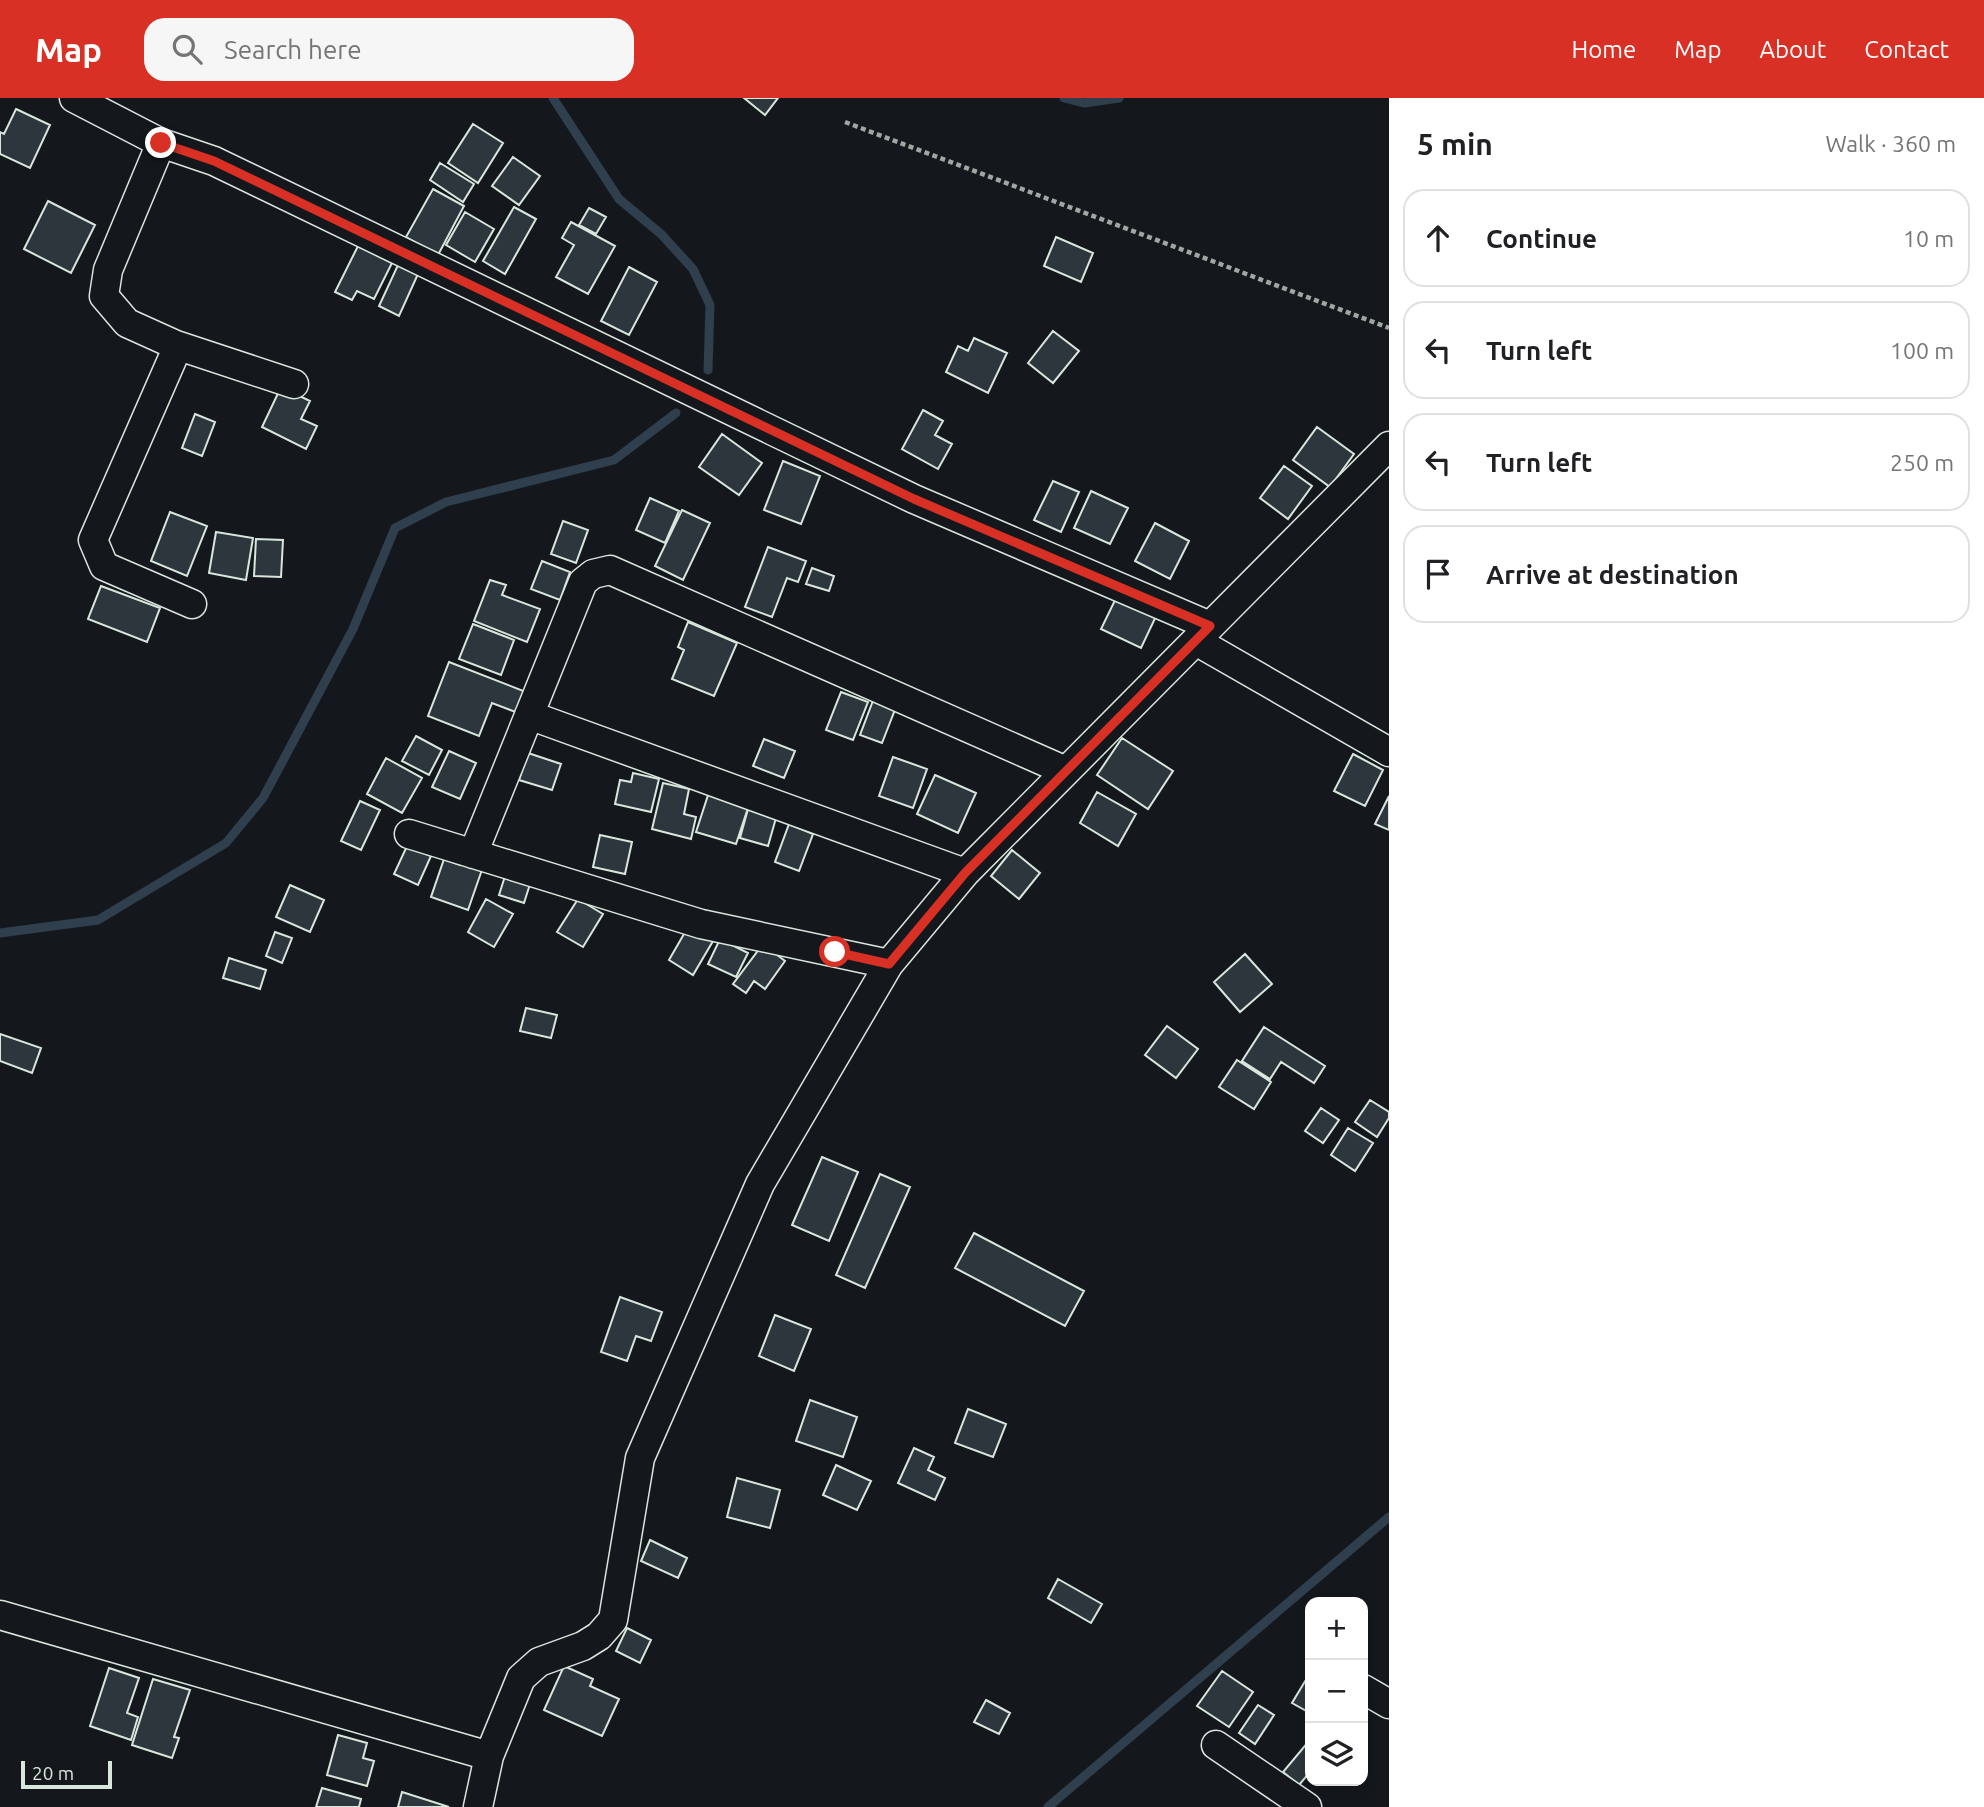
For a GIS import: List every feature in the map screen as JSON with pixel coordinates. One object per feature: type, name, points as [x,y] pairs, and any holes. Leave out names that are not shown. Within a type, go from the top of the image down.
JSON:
[{"type":"street","points":[[75,98],[161,143],[214,161],[914,499],[1203,633],[1389,752]]},
{"type":"street","points":[[161,143],[108,270],[104,296],[127,323],[176,345],[294,384]]},
{"type":"street","points":[[176,345],[93,540],[104,566],[192,604]]},
{"type":"street","points":[[478,1807],[489,1756],[521,1678],[539,1662],[583,1646],[599,1636],[613,1620],[640,1458],[760,1184],[889,964],[965,873],[1389,446]]},
{"type":"street","points":[[473,854],[583,582],[593,574],[610,570],[1066,771]]},
{"type":"street","points":[[529,715],[965,873]]},
{"type":"street","points":[[409,834],[701,924],[889,964]]},
{"type":"street","points":[[0,1615],[489,1756]]},
{"type":"street","points":[[1368,1692],[1389,1704]]},
{"type":"street","points":[[1216,1745],[1307,1807]]},
{"type":"path","points":[[845,122],[1389,328]]},
{"type":"building","points":[[744,98],[778,98],[765,115]]},
{"type":"building","points":[[16,109],[50,125],[30,168],[0,154],[0,132],[4,134]]},
{"type":"building","points":[[473,124],[503,143],[478,183],[448,163]]},
{"type":"building","points":[[513,157],[540,176],[519,205],[492,186]]},
{"type":"building","points":[[440,163],[474,184],[463,202],[430,180]]},
{"type":"building","points":[[433,189],[464,206],[438,255],[406,237]]},
{"type":"building","points":[[48,201],[95,225],[71,273],[24,249]]},
{"type":"building","points":[[514,207],[536,219],[505,274],[483,261]]},
{"type":"building","points":[[589,208],[606,217],[596,234],[579,225]]},
{"type":"building","points":[[465,212],[494,229],[475,262],[446,245]]},
{"type":"building","points":[[571,222],[615,246],[588,294],[556,277],[574,245],[562,238]]},
{"type":"building","points":[[1056,237],[1093,253],[1081,282],[1044,266]]},
{"type":"building","points":[[358,246],[392,263],[374,299],[357,291],[352,300],[335,292]]},
{"type":"building","points":[[398,265],[418,274],[399,316],[379,306]]},
{"type":"building","points":[[629,267],[657,282],[629,335],[601,321]]},
{"type":"building","points":[[1053,331],[1079,351],[1053,383],[1028,363]]},
{"type":"building","points":[[974,338],[1007,353],[988,393],[946,372],[958,346],[968,351]]},
{"type":"building","points":[[281,387],[310,401],[301,419],[317,426],[306,449],[262,427]]},
{"type":"building","points":[[923,410],[943,421],[935,435],[952,444],[938,469],[902,449]]},
{"type":"building","points":[[195,414],[215,422],[202,456],[182,448]]},
{"type":"building","points":[[1317,427],[1354,454],[1330,487],[1293,460]]},
{"type":"building","points":[[722,434],[762,463],[739,495],[699,467]]},
{"type":"building","points":[[783,461],[820,476],[801,524],[764,510]]},
{"type":"building","points":[[1284,466],[1312,486],[1288,519],[1260,498]]},
{"type":"building","points":[[1053,481],[1079,492],[1061,532],[1034,520]]},
{"type":"building","points":[[1091,491],[1128,508],[1110,544],[1074,528]]},
{"type":"building","points":[[650,498],[679,511],[665,543],[636,530]]},
{"type":"building","points":[[682,510],[710,523],[683,580],[655,566]]},
{"type":"building","points":[[170,512],[207,526],[187,576],[151,561]]},
{"type":"building","points":[[563,521],[588,530],[576,563],[551,554]]},
{"type":"building","points":[[1155,523],[1189,541],[1170,579],[1135,561]]},
{"type":"building","points":[[216,532],[253,538],[246,580],[209,573]]},
{"type":"building","points":[[256,539],[283,540],[281,577],[254,576]]},
{"type":"building","points":[[768,547],[806,561],[798,582],[787,578],[772,617],[745,607]]},
{"type":"building","points":[[542,561],[570,572],[560,600],[531,589]]},
{"type":"building","points":[[812,568],[834,576],[829,591],[806,584]]},
{"type":"building","points":[[490,580],[506,585],[502,595],[540,609],[527,642],[474,621]]},
{"type":"building","points":[[101,586],[160,608],[147,642],[88,619]]},
{"type":"building","points":[[1119,592],[1159,610],[1141,648],[1101,629]]},
{"type":"building","points":[[688,622],[737,643],[714,696],[672,679],[684,650],[678,647]]},
{"type":"building","points":[[473,624],[514,640],[501,675],[459,659]]},
{"type":"building","points":[[449,662],[526,692],[518,713],[492,703],[479,736],[428,716]]},
{"type":"building","points":[[841,692],[868,702],[853,740],[826,730]]},
{"type":"building","points":[[874,698],[896,707],[882,743],[860,735]]},
{"type":"building","points":[[416,736],[442,750],[429,775],[402,761]]},
{"type":"building","points":[[1122,738],[1173,771],[1148,809],[1097,775]]},
{"type":"building","points":[[764,739],[795,751],[784,778],[753,766]]},
{"type":"building","points":[[449,751],[476,763],[460,799],[432,787]]},
{"type":"building","points":[[528,753],[561,764],[552,790],[519,780]]},
{"type":"building","points":[[1353,754],[1383,770],[1365,806],[1334,791]]},
{"type":"building","points":[[893,757],[927,769],[913,808],[879,796]]},
{"type":"building","points":[[386,758],[422,778],[402,813],[367,794]]},
{"type":"building","points":[[633,773],[659,779],[651,812],[615,804],[620,780],[631,782]]},
{"type":"building","points":[[935,775],[976,793],[958,833],[917,814]]},
{"type":"building","points":[[663,783],[689,789],[684,814],[696,817],[691,839],[652,829]]},
{"type":"building","points":[[711,786],[751,799],[736,844],[696,832]]},
{"type":"building","points":[[1097,792],[1136,814],[1118,846],[1080,823]]},
{"type":"building","points":[[1389,796],[1389,830],[1375,824]]},
{"type":"building","points":[[360,801],[380,810],[361,850],[341,841]]},
{"type":"building","points":[[748,809],[776,818],[768,846],[740,838]]},
{"type":"building","points":[[789,824],[813,834],[799,871],[775,862]]},
{"type":"building","points":[[600,835],[632,842],[625,874],[593,867]]},
{"type":"building","points":[[407,846],[431,856],[418,885],[394,874]]},
{"type":"building","points":[[1012,850],[1040,873],[1019,899],[991,876]]},
{"type":"building","points":[[463,857],[484,864],[468,910],[431,897],[444,859],[460,865]]},
{"type":"building","points":[[506,873],[531,881],[524,903],[499,895]]},
{"type":"building","points":[[290,885],[324,900],[310,932],[276,917]]},
{"type":"building","points":[[486,899],[513,914],[494,947],[468,932]]},
{"type":"building","points":[[578,899],[603,914],[583,947],[557,932]]},
{"type":"building","points":[[688,927],[713,941],[693,975],[669,960]]},
{"type":"building","points":[[275,932],[292,938],[282,963],[266,956]]},
{"type":"building","points":[[720,939],[748,953],[736,977],[708,964]]},
{"type":"building","points":[[763,944],[785,961],[765,989],[754,981],[746,993],[733,984]]},
{"type":"building","points":[[1245,954],[1272,984],[1240,1012],[1214,982]]},
{"type":"building","points":[[229,958],[266,970],[260,989],[223,978]]},
{"type":"building","points":[[526,1008],[557,1015],[551,1038],[520,1031]]},
{"type":"building","points":[[1167,1026],[1198,1049],[1176,1078],[1145,1055]]},
{"type":"building","points":[[1264,1027],[1325,1066],[1314,1083],[1281,1062],[1270,1079],[1242,1061]]},
{"type":"building","points":[[0,1034],[41,1048],[32,1073],[0,1061]]},
{"type":"building","points":[[1237,1060],[1271,1082],[1254,1109],[1219,1087]]},
{"type":"building","points":[[1370,1100],[1389,1112],[1389,1118],[1377,1137],[1355,1122]]},
{"type":"building","points":[[1321,1108],[1339,1120],[1323,1143],[1305,1131]]},
{"type":"building","points":[[1348,1128],[1373,1143],[1355,1171],[1331,1155]]},
{"type":"building","points":[[822,1157],[858,1172],[829,1241],[792,1225]]},
{"type":"building","points":[[880,1174],[910,1187],[865,1288],[836,1275]]},
{"type":"building","points":[[974,1233],[1084,1291],[1065,1326],[955,1268]]},
{"type":"building","points":[[620,1297],[662,1312],[651,1341],[636,1336],[627,1361],[601,1352]]},
{"type":"building","points":[[775,1315],[811,1329],[794,1371],[759,1356]]},
{"type":"building","points":[[810,1400],[857,1417],[843,1457],[796,1441]]},
{"type":"building","points":[[968,1409],[1006,1424],[993,1457],[955,1443]]},
{"type":"building","points":[[914,1448],[934,1457],[928,1470],[945,1478],[935,1500],[898,1483]]},
{"type":"building","points":[[836,1465],[871,1481],[857,1510],[823,1495]]},
{"type":"building","points":[[737,1478],[780,1490],[770,1528],[727,1517]]},
{"type":"building","points":[[650,1540],[687,1558],[678,1578],[641,1561]]},
{"type":"building","points":[[1058,1579],[1102,1604],[1091,1623],[1048,1598]]},
{"type":"building","points":[[627,1628],[651,1640],[640,1663],[616,1651]]},
{"type":"building","points":[[564,1666],[593,1679],[590,1686],[619,1699],[602,1736],[544,1710]]},
{"type":"building","points":[[109,1668],[139,1678],[127,1713],[138,1717],[131,1740],[90,1726]]},
{"type":"building","points":[[1222,1671],[1253,1692],[1229,1727],[1197,1706]]},
{"type":"building","points":[[153,1679],[190,1690],[174,1737],[179,1738],[172,1758],[132,1745]]},
{"type":"building","points":[[1305,1681],[1305,1710],[1292,1703]]},
{"type":"building","points":[[986,1700],[1010,1713],[999,1734],[974,1722]]},
{"type":"building","points":[[1258,1705],[1274,1715],[1255,1744],[1239,1733]]},
{"type":"building","points":[[338,1735],[367,1743],[363,1758],[374,1761],[367,1786],[327,1775]]},
{"type":"building","points":[[1305,1746],[1305,1778],[1299,1785],[1283,1772]]},
{"type":"building","points":[[322,1788],[361,1799],[359,1807],[316,1807]]},
{"type":"building","points":[[402,1792],[449,1807],[398,1807]]},
{"type":"waterway","points":[[553,98],[619,199],[661,234],[693,269],[710,305],[708,370]]},
{"type":"waterway","points":[[1064,98],[1084,103],[1119,98]]},
{"type":"waterway","points":[[0,933],[98,920],[226,843],[263,798],[353,629],[395,528],[446,502],[614,460],[676,413]]},
{"type":"waterway","points":[[1048,1807],[1389,1517]]},
{"type":"route","points":[[161,143],[214,161],[914,499],[1210,626],[965,873],[889,964],[835,952]]}]
